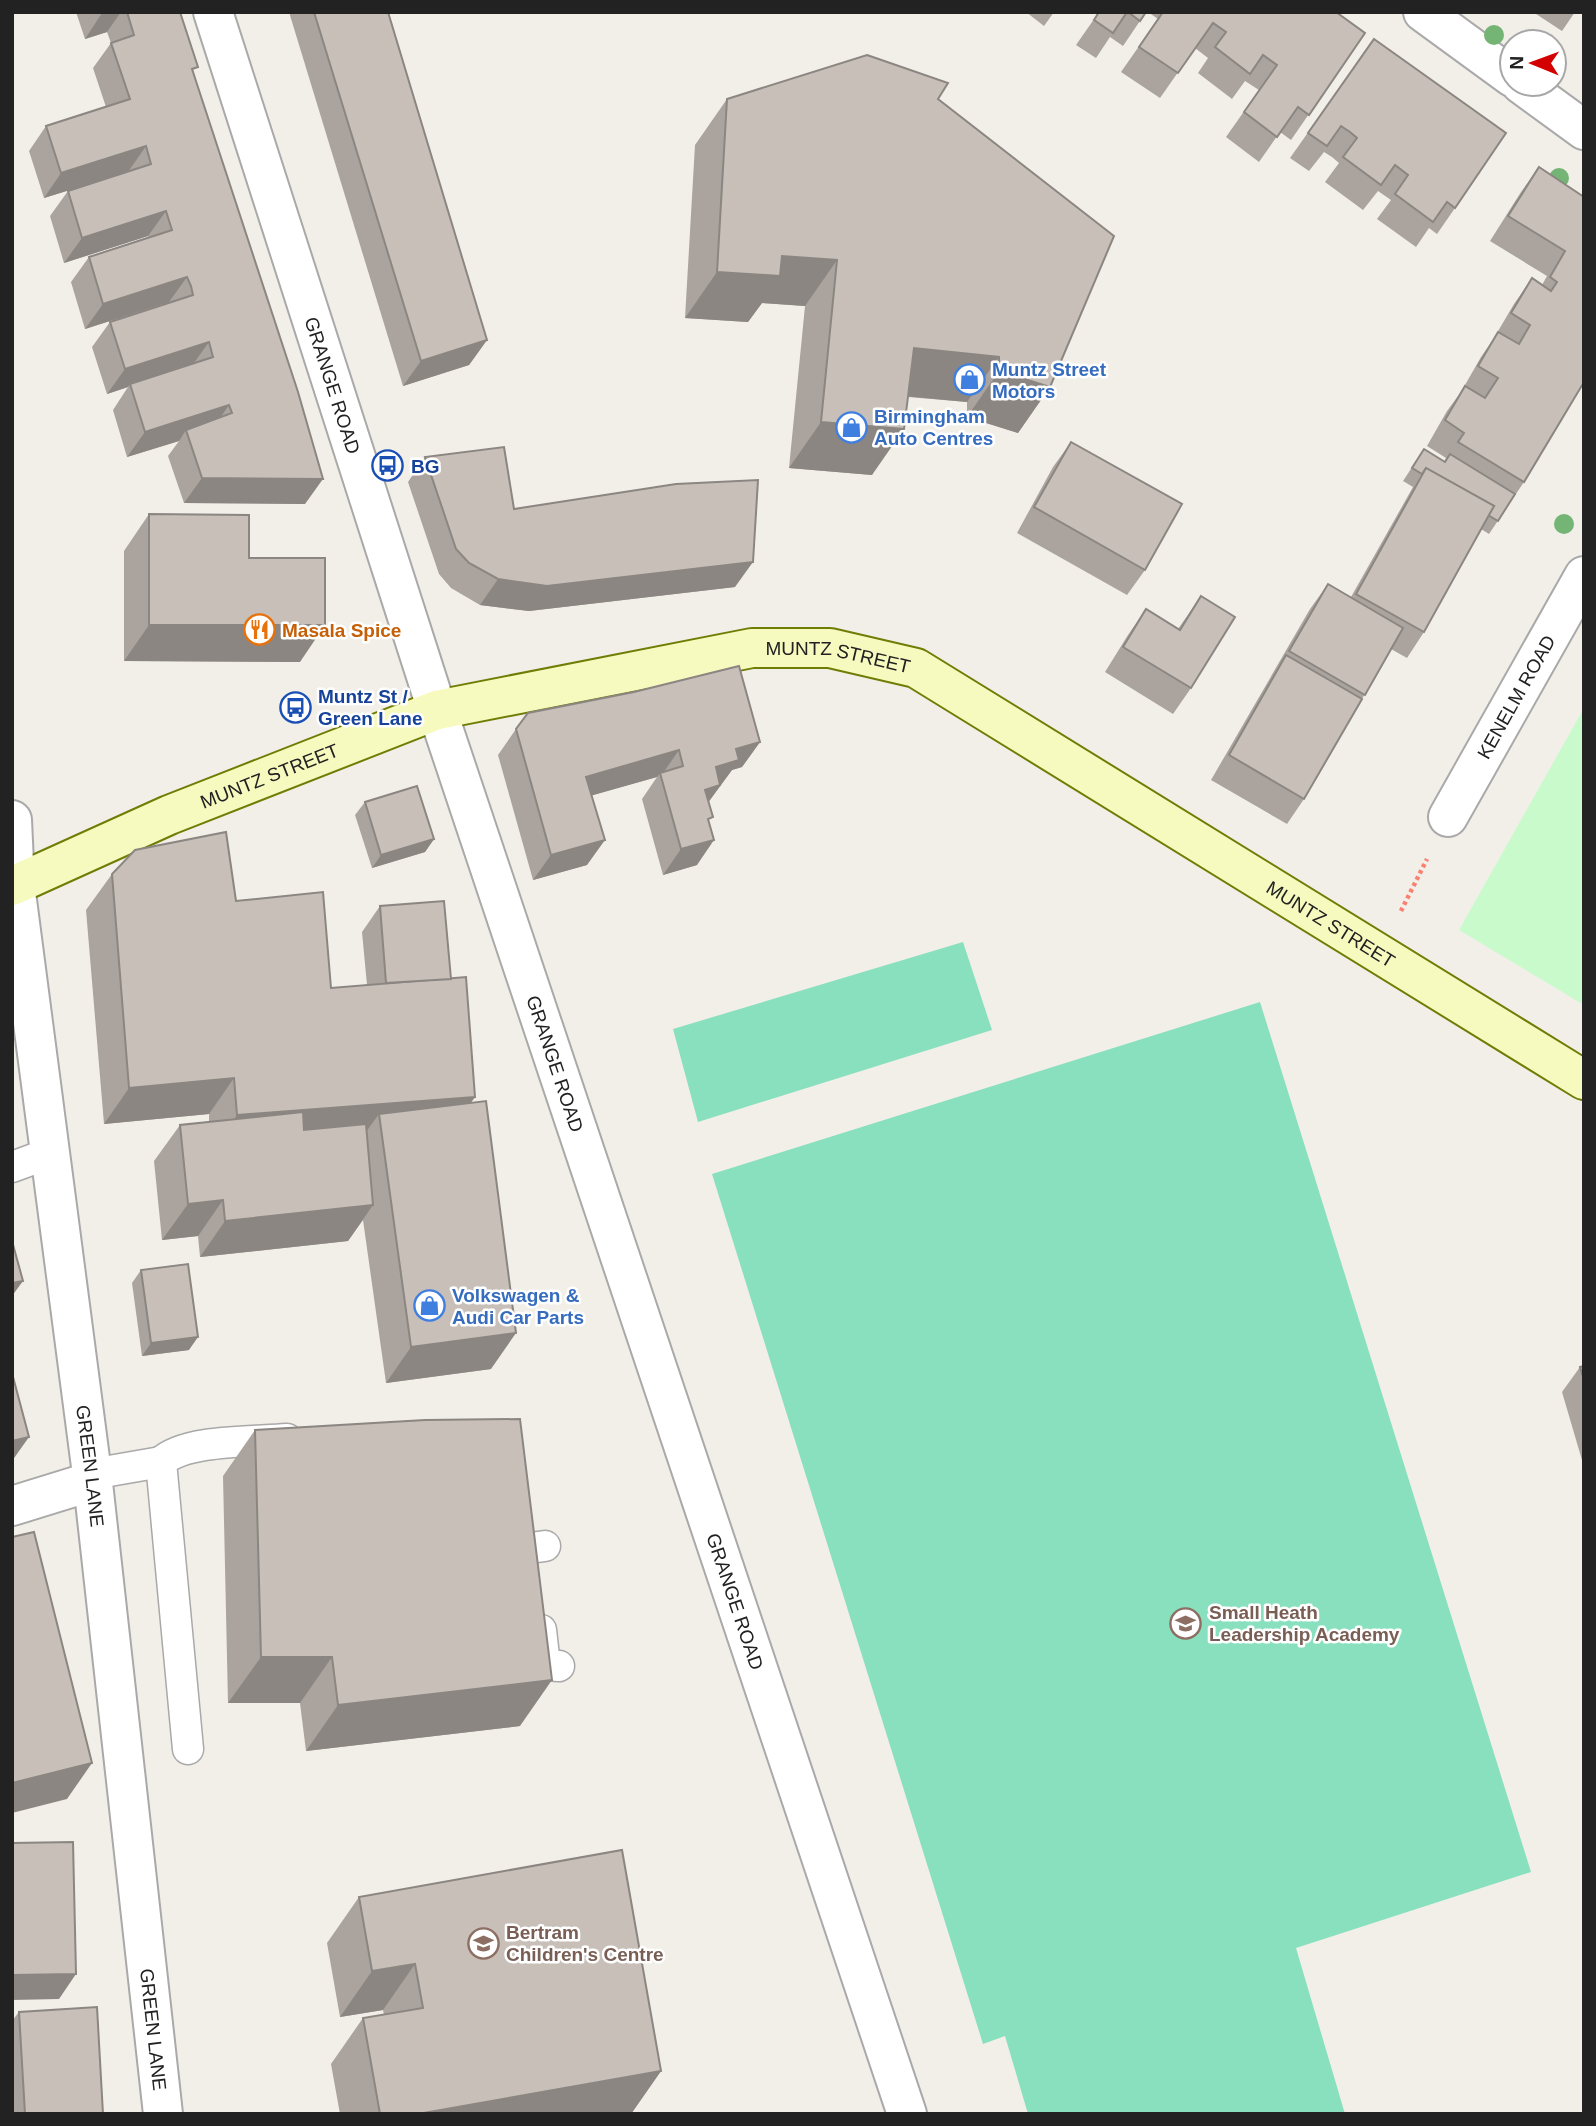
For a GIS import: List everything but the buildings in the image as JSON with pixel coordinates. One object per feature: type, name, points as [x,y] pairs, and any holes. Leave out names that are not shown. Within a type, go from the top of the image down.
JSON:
[{"type":"main road","name":"MUNTZ STREET","points":[[14,886],[169,815],[437,710],[752,648],[830,648],[916,668],[1584,1080]]},
{"type":"street","name":"GRANGE ROAD","points":[[213,12],[437,710],[907,2114]]},
{"type":"street","points":[[1423,12],[1498,67]]},
{"type":"street","points":[[1540,98],[1584,130]]},
{"type":"street","name":"KENELM ROAD","points":[[1448,817],[1584,576]]},
{"type":"street","name":"GREEN LANE","points":[[12,820],[14,886],[92,1477],[163,2114]]},
{"type":"street","points":[[12,1506],[92,1477]]},
{"type":"lane","points":[[12,1167],[50,1153]]},
{"type":"lane","points":[[92,1477],[161,1462],[172,1452],[191,1448],[312,1437]]},
{"type":"lane","points":[[161,1462],[188,1749]]},
{"type":"lane","points":[[535,1557],[545,1665],[559,1666]]},
{"type":"path","points":[[1379,955],[1448,817]]},
{"type":"green space","points":[[1584,708],[1584,1005],[1459,930]]},
{"type":"green space","points":[[963,942],[992,1030],[698,1122],[673,1029]]},
{"type":"green space","points":[[1260,1002],[1531,1872],[1296,1948],[1345,2114],[1028,2114],[1005,2036],[983,2044],[712,1174]]},
{"type":"place","name":"Muntz Street Motors","points":[[969,380]]},
{"type":"place","name":"Birmingham Auto Centres","points":[[851,427]]},
{"type":"place","name":"BG","points":[[388,466]]},
{"type":"place","name":"Masala Spice","points":[[259,630]]},
{"type":"place","name":"Muntz St / Green Lane","points":[[295,707]]},
{"type":"place","name":"Volkswagen & Audi Car Parts","points":[[429,1306]]},
{"type":"place","name":"Small Heath Leadership Academy","points":[[1186,1623]]},
{"type":"place","name":"Bertram Children's Centre","points":[[483,1943]]}]
